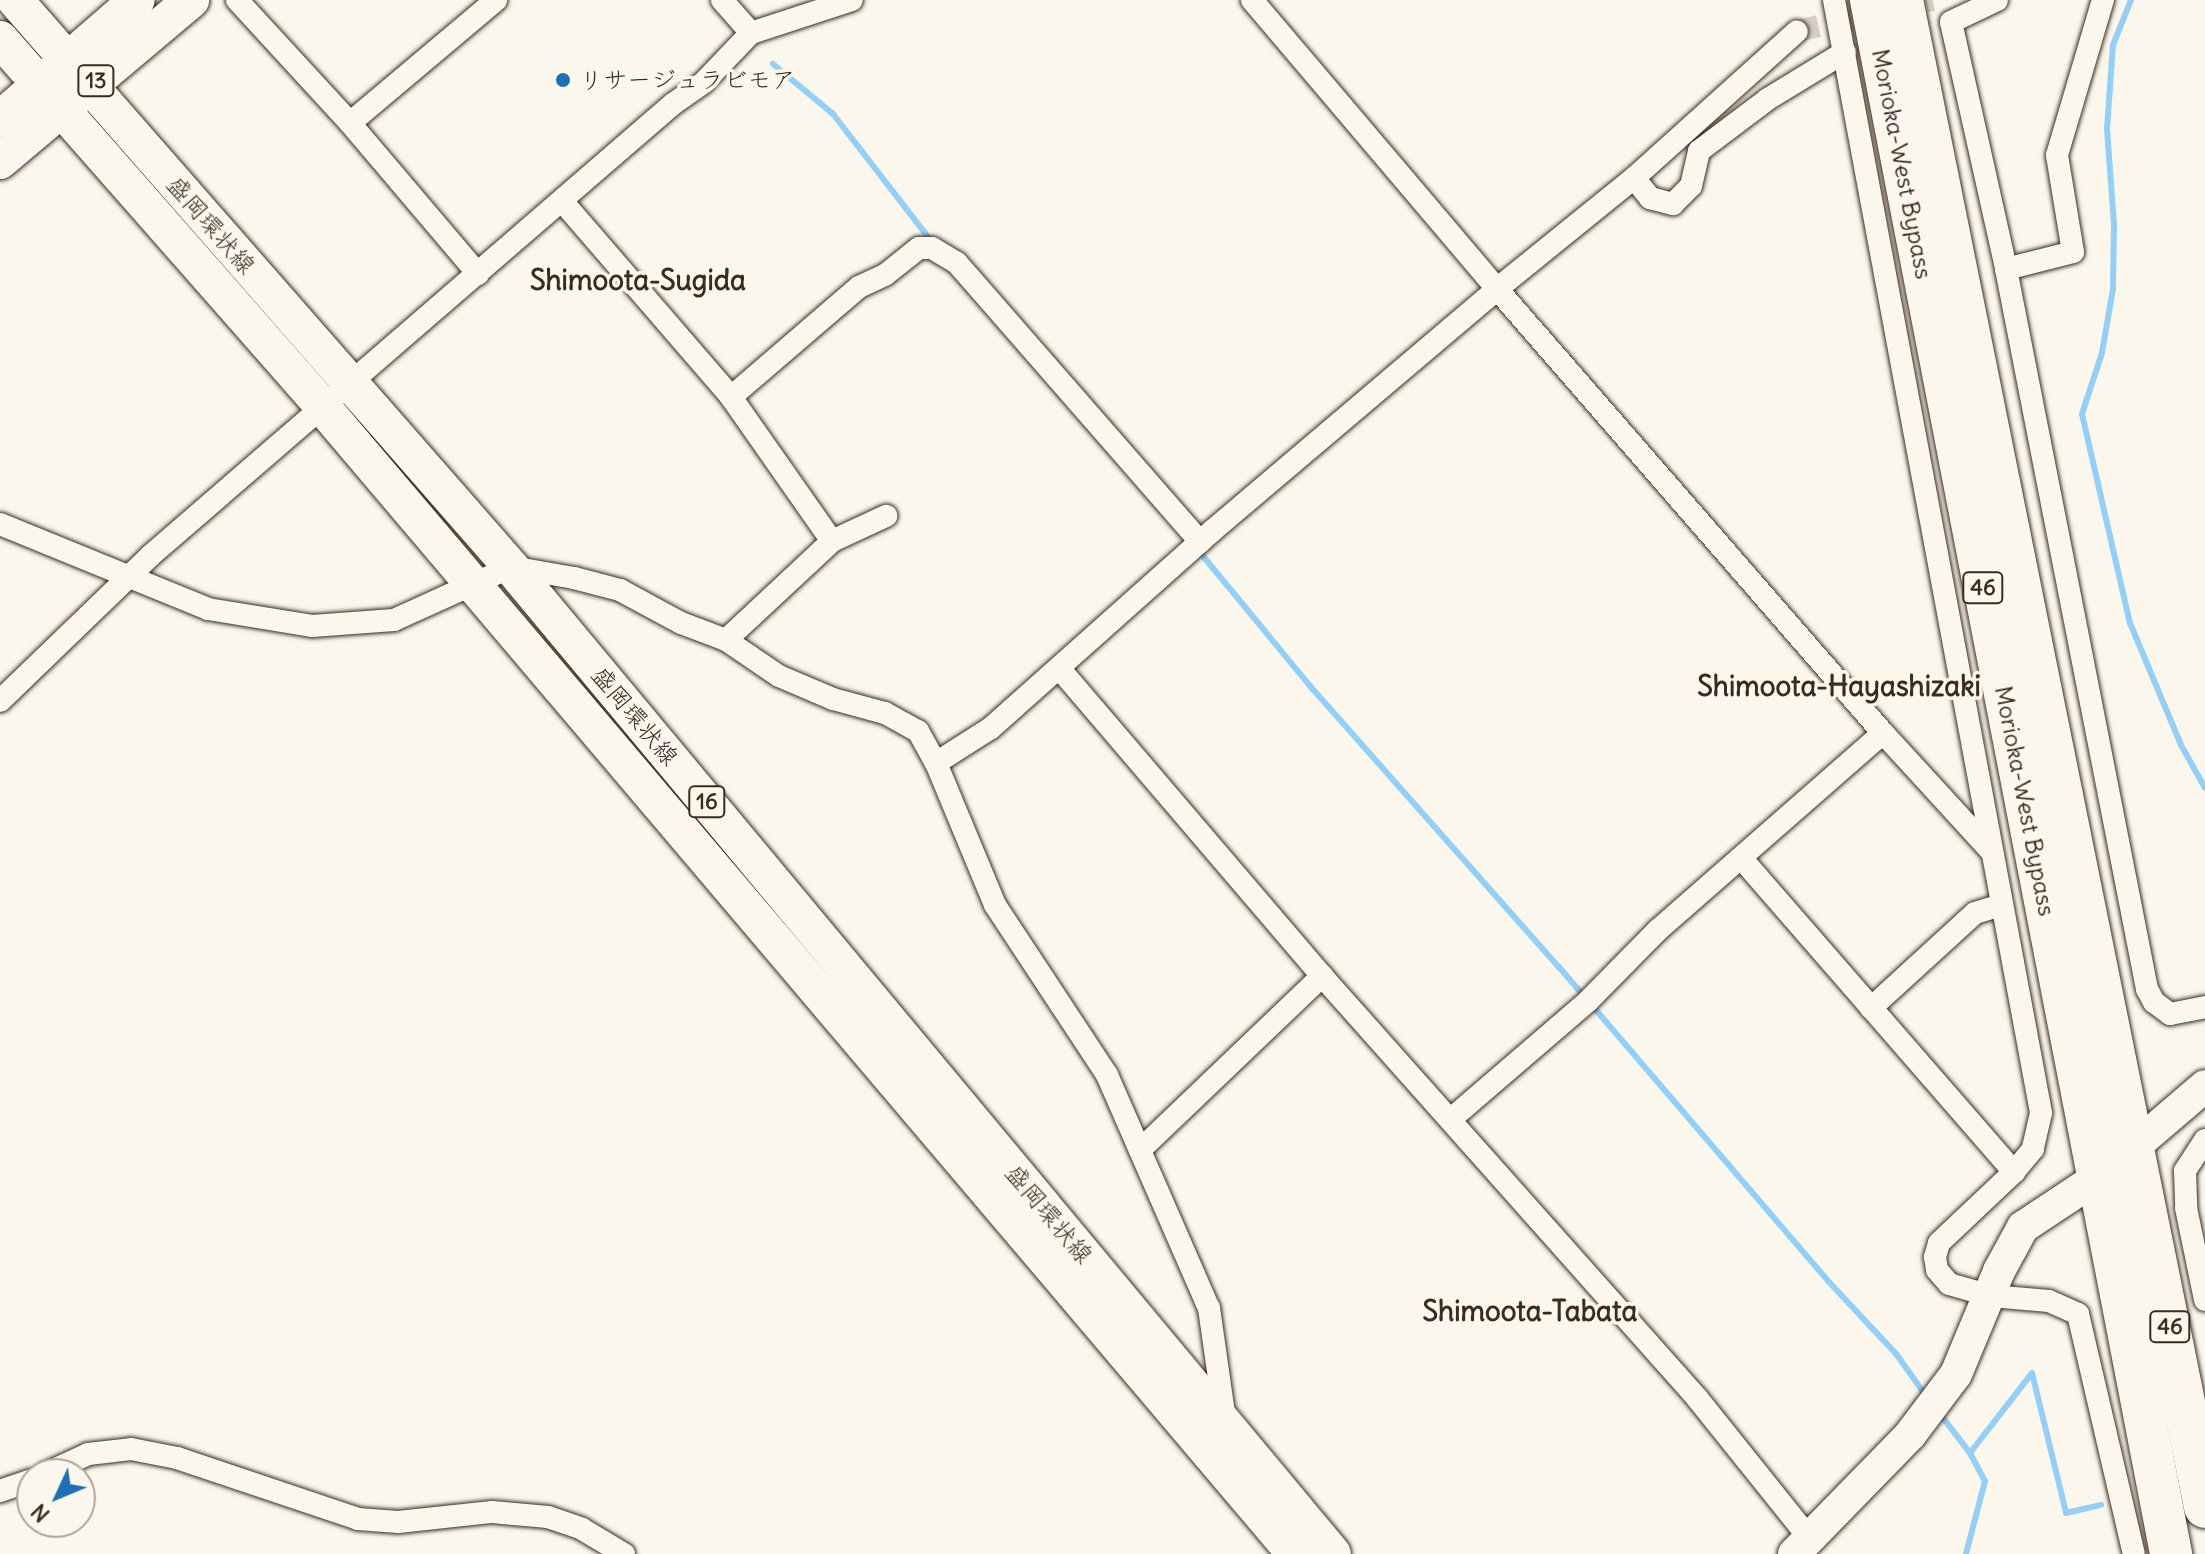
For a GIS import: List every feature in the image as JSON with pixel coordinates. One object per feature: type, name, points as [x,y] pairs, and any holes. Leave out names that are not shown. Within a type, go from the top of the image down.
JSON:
[{"type":"highway","name":"Morioka-West Bypass","points":[[1871,0],[2171,1554]]},
{"type":"highway","name":"Morioka-West Bypass","points":[[1902,0],[2205,1507]]},
{"type":"main road","name":"盛岡環状線","points":[[15,0],[79,74],[335,394],[472,586],[1295,1554]]},
{"type":"main road","name":"13","points":[[79,74],[137,0]]},
{"type":"main road","name":"13","points":[[0,161],[50,98],[79,74],[191,0]]},
{"type":"main road","name":"盛岡環状線","points":[[0,39],[50,98],[335,394],[511,567],[1333,1554]]},
{"type":"main road","name":"13","points":[[0,119],[50,98]]},
{"type":"street","points":[[237,0],[350,123],[478,274]]},
{"type":"street","points":[[350,123],[496,0]]},
{"type":"street","points":[[722,0],[751,33]]},
{"type":"street","points":[[0,701],[131,575],[335,394],[673,104],[704,82],[751,33],[852,0]]},
{"type":"street","points":[[1252,0],[1497,289],[1883,733],[1992,852]]},
{"type":"street","points":[[1834,0],[2041,1113],[2033,1149],[2014,1172],[1939,1243],[1935,1257],[1937,1270],[1949,1284],[1991,1296],[2049,1301],[2078,1314],[2134,1554]]},
{"type":"street","points":[[1997,0],[1951,22],[2006,269],[2147,989],[2154,1002],[2170,1014],[2205,1007]]},
{"type":"street","points":[[2006,269],[2073,252],[2057,155],[2103,0]]},
{"type":"street","points":[[936,763],[991,728],[1200,542],[1497,289],[1634,178],[1797,31]]},
{"type":"street","points":[[1634,178],[1650,198],[1673,204],[1691,186],[1699,151],[1768,99],[1845,52]]},
{"type":"street","points":[[562,201],[731,397],[832,541]]},
{"type":"street","points":[[731,397],[859,287],[885,275],[919,248],[932,248],[957,263],[1200,542]]},
{"type":"street","points":[[726,640],[832,541],[886,516]]},
{"type":"street","points":[[0,524],[208,609],[312,626],[394,620],[511,567],[620,590],[681,623],[726,640],[779,676],[833,699],[885,713],[918,731],[936,763],[995,905],[1107,1075],[1209,1308],[1226,1426]]},
{"type":"street","points":[[1059,668],[1322,976],[1697,1398],[1802,1546],[1910,1435],[1956,1374],[1999,1271],[2023,1227],[2100,1176],[2205,1086]]},
{"type":"street","points":[[1451,1119],[1588,1001],[1658,930],[1883,733]]},
{"type":"street","points":[[1742,859],[2014,1172]]},
{"type":"street","points":[[1871,1008],[1975,913],[2001,905]]},
{"type":"street","points":[[1140,1150],[1322,976]]},
{"type":"street","points":[[2205,1140],[2185,1171],[2186,1208],[2205,1300]]},
{"type":"street","points":[[77,1458],[131,1449],[177,1458],[358,1519],[398,1522],[492,1512],[548,1517],[582,1529],[624,1554]]},
{"type":"waterway","points":[[2131,0],[2113,45],[2107,129],[2114,224],[2113,289],[2102,353],[2082,414],[2130,623],[2181,745],[2205,788]]},
{"type":"waterway","points":[[773,64],[833,114],[932,242]]},
{"type":"waterway","points":[[1198,550],[1310,686],[1559,967],[1829,1282],[1897,1355],[1926,1396]]},
{"type":"waterway","points":[[1970,1453],[2032,1373],[2066,1513],[2101,1505]]},
{"type":"waterway","points":[[1940,1414],[1970,1453],[1985,1481],[1966,1554]]},
{"type":"tunnel","points":[[1797,31],[1932,0]]},
{"type":"place","name":"リサージュラビモア","points":[[563,80]]},
{"type":"district","name":"Shimoota-Sugida","points":[[638,280]]},
{"type":"district","name":"Shimoota-Hayashizaki","points":[[1839,686]]},
{"type":"district","name":"Shimoota-Tabata","points":[[1530,1311]]}]
